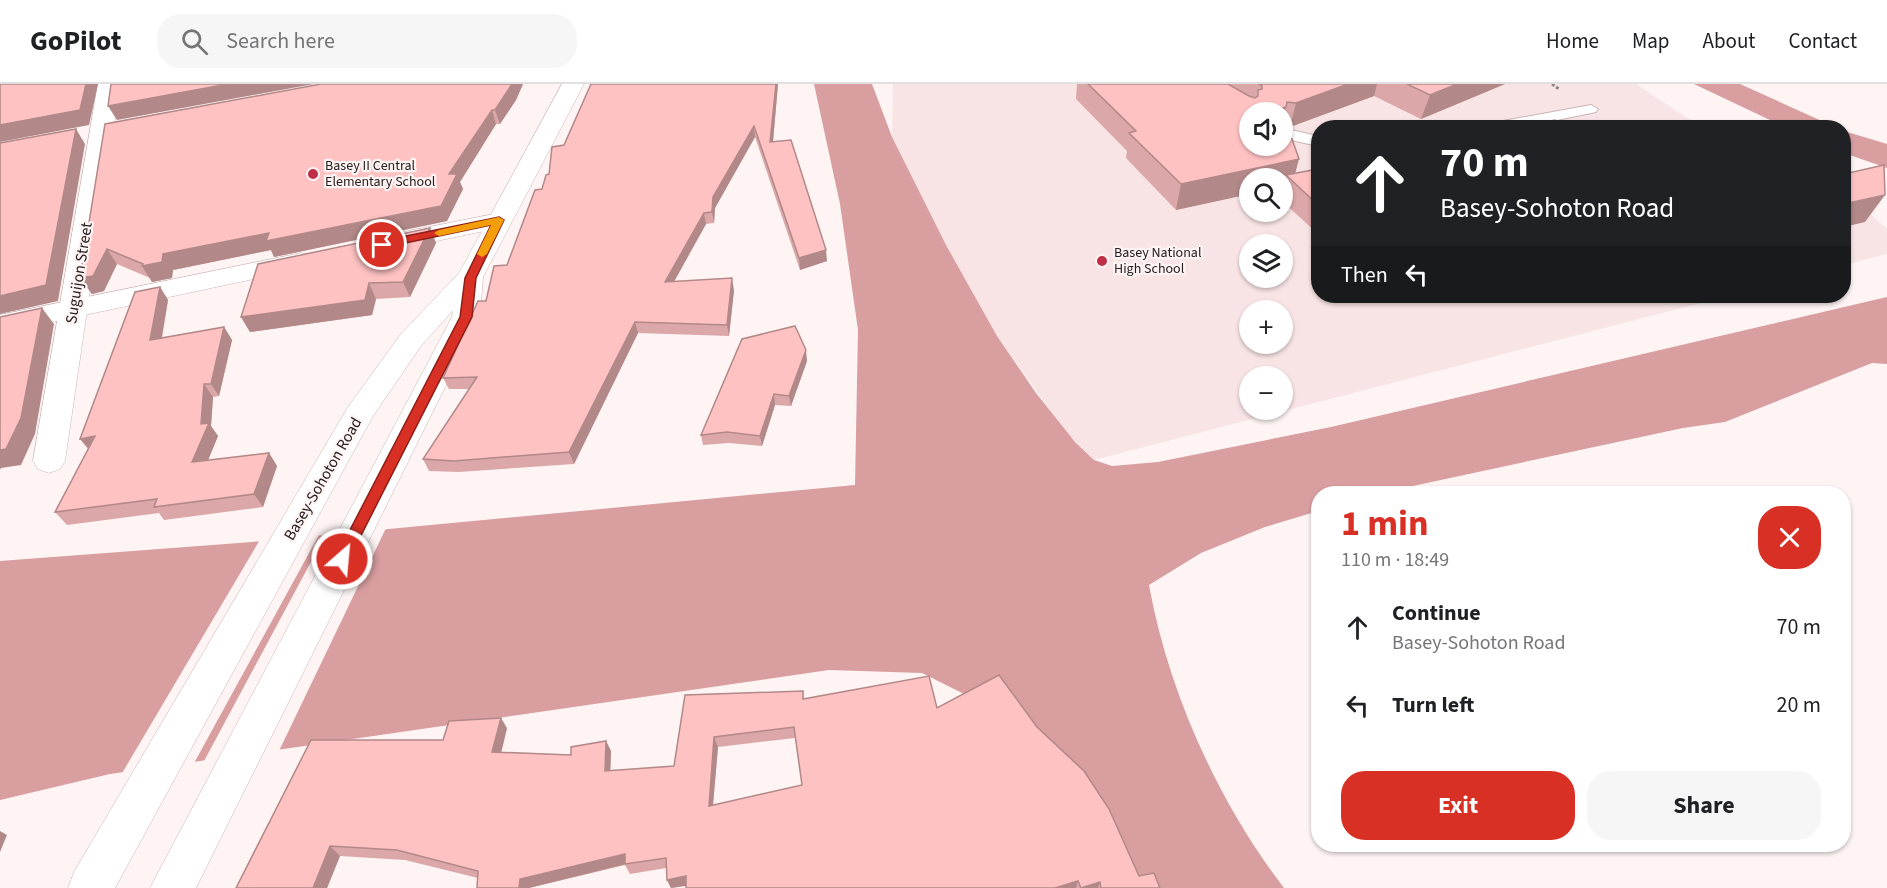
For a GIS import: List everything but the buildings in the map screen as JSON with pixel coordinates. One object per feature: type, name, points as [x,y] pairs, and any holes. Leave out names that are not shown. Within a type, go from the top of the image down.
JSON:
[{"type":"street","name":"Suguijon Street","points":[[49,461],[109,84]]},
{"type":"street","name":"Basey-Sohoton Road","points":[[90,888],[359,414],[411,340],[470,278],[573,84]]},
{"type":"street","points":[[370,247],[499,220]]},
{"type":"street","points":[[0,324],[323,257]]},
{"type":"street","points":[[172,888],[466,317],[470,278]]},
{"type":"lane","points":[[1534,120],[1591,109]]},
{"type":"lane","points":[[1293,135],[1311,139]]},
{"type":"shaded area","points":[[814,84],[872,84],[892,137],[946,245],[997,336],[1036,393],[1075,442],[1094,460],[1112,466],[1158,462],[1331,427],[1887,297],[1887,364],[1872,363],[1725,422],[1683,428],[1413,486],[1311,486],[1311,513],[1265,527],[1201,553],[1149,585],[1169,665],[1199,744],[1238,819],[1284,888],[1125,888],[990,707],[922,673],[829,670],[110,774],[0,800],[0,561],[252,542],[855,485],[858,330],[840,204]]},
{"type":"shaded area","name":"Basey National High School","points":[[893,84],[1636,84],[1690,120],[1311,120],[1311,303],[1701,303],[1293,409],[1293,366],[1239,366],[1239,420],[1249,420],[1094,460],[1065,431],[997,336],[946,245],[892,137]]},
{"type":"shaded area","points":[[1694,84],[1740,84],[1820,120],[1770,120]]},
{"type":"shaded area","points":[[1851,133],[1887,144],[1887,168],[1851,155]]},
{"type":"shaded area","points":[[1851,197],[1887,229],[1887,254],[1851,263]]},
{"type":"pier","points":[[387,526],[278,753],[203,763],[327,532]]},
{"type":"pier","points":[[320,533],[193,765],[121,775],[261,538]]},
{"type":"slow traffic","points":[[439,233],[499,220],[482,254]]},
{"type":"place","name":"Basey II Central Elementary School","points":[[313,174]]},
{"type":"place","name":"Basey National High School","points":[[1102,261]]},
{"type":"route","points":[[342,559],[466,317],[470,278],[499,220],[382,245]]}]
